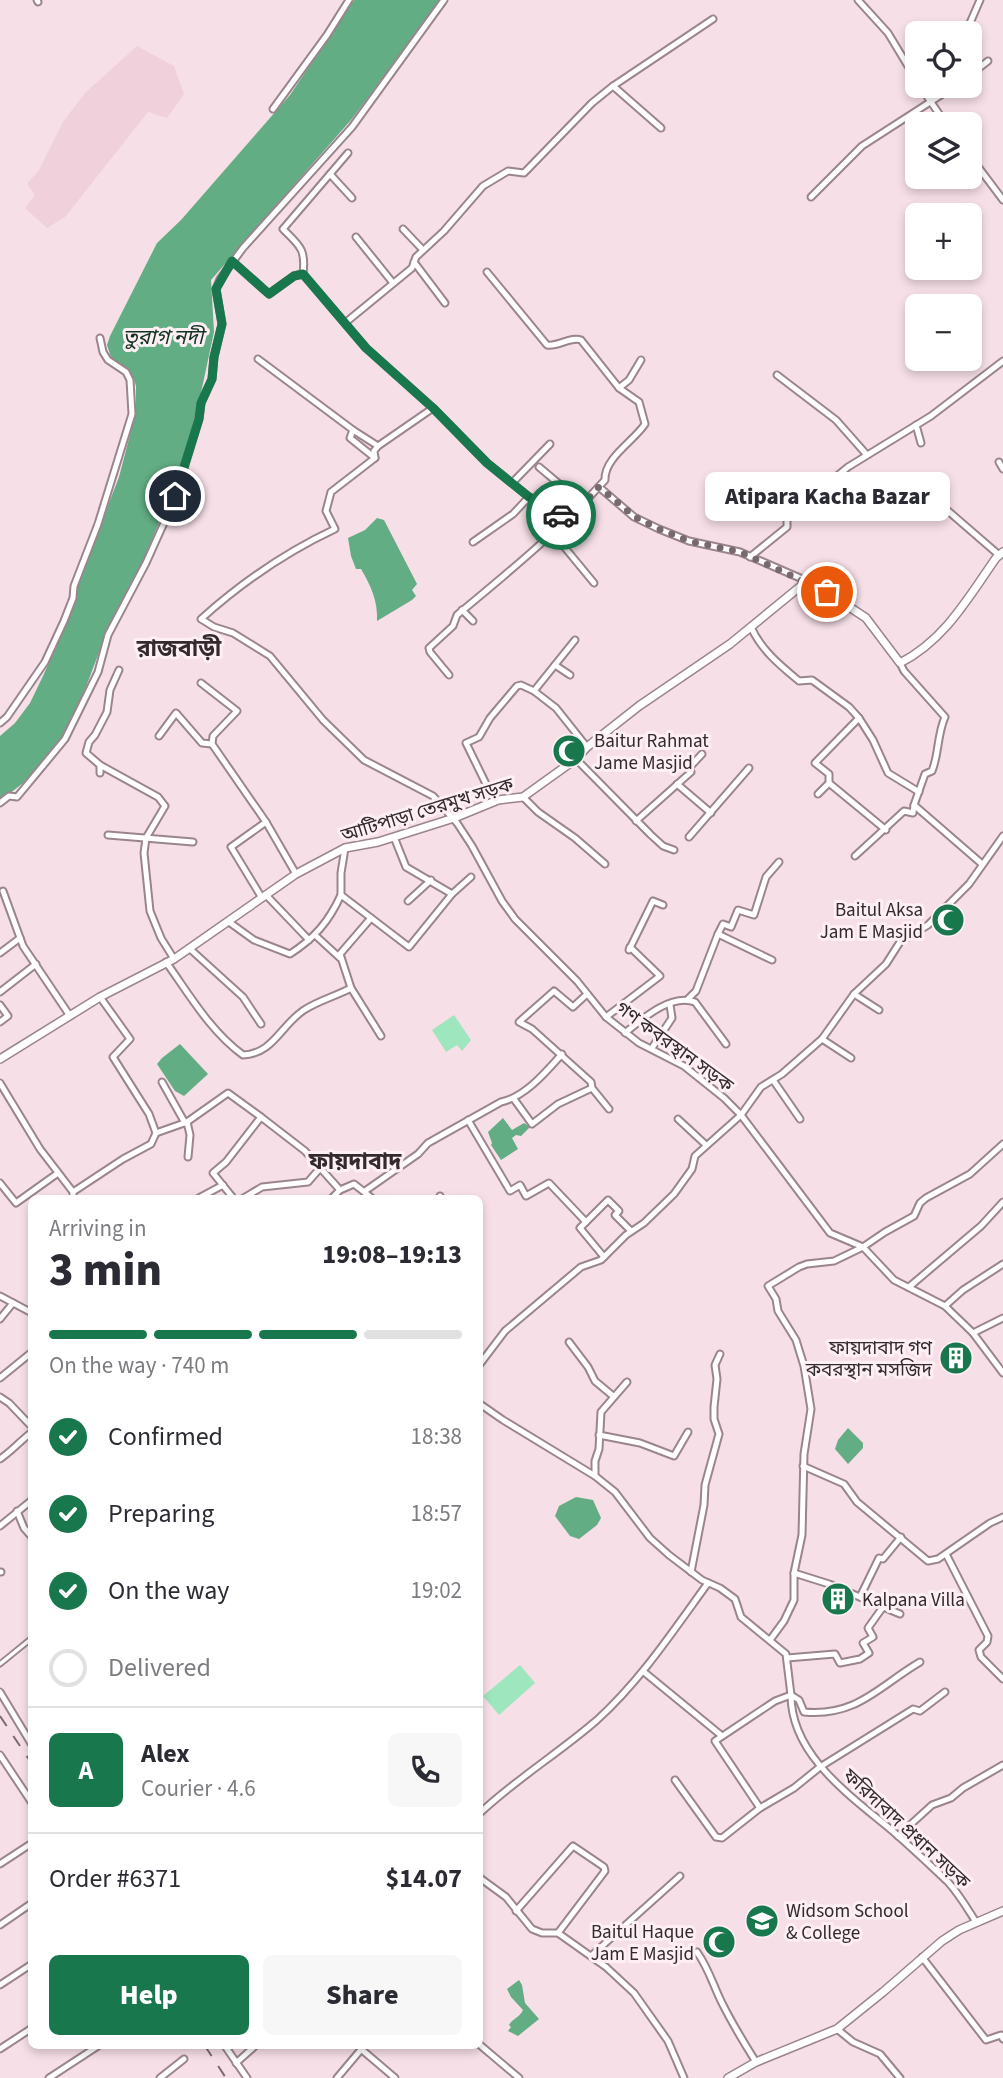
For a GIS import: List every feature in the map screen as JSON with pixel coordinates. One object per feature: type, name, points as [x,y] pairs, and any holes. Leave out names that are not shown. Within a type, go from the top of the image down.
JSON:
[{"type":"main road","points":[[807,581],[866,618],[901,663],[926,648],[946,629],[1000,557]]},
{"type":"main road","name":"আটিপাড়া তেরমুখ সড়ক","points":[[0,1059],[100,997],[170,960],[296,874],[345,848],[394,837],[498,800],[523,797],[576,759],[587,747],[639,706],[751,627],[807,581]]},
{"type":"main road","points":[[729,2078],[756,2062],[836,2029],[942,1941],[975,1922],[1003,1911]]},
{"type":"street","points":[[272,109],[327,36],[349,0]]},
{"type":"street","points":[[0,803],[9,796],[17,797],[65,739],[98,672],[108,635],[168,514],[199,419],[201,403],[212,379],[222,324],[216,289],[232,261],[352,127],[444,0]]},
{"type":"street","points":[[858,0],[888,33],[905,61]]},
{"type":"street","points":[[971,21],[980,0]]},
{"type":"street","points":[[345,323],[412,268],[423,250],[444,231],[483,186],[508,171],[524,173],[613,86],[713,19]]},
{"type":"street","points":[[982,66],[988,61]]},
{"type":"street","points":[[613,86],[661,128]]},
{"type":"street","points":[[927,98],[937,112]]},
{"type":"street","points":[[811,197],[862,146],[934,98]]},
{"type":"street","points":[[283,229],[348,153]]},
{"type":"street","points":[[982,172],[1003,200]]},
{"type":"street","points":[[330,174],[352,198]]},
{"type":"street","points":[[269,219],[303,248],[303,274],[366,348],[433,408],[487,463],[529,497],[566,518]]},
{"type":"street","points":[[403,229],[423,250]]},
{"type":"street","points":[[356,237],[393,282]]},
{"type":"street","points":[[232,261],[269,294],[294,276],[303,274]]},
{"type":"street","points":[[414,262],[445,303]]},
{"type":"street","points":[[449,675],[429,648],[453,626],[462,610],[528,556],[583,504],[605,480],[604,472],[612,461],[638,436],[645,424],[639,402],[619,388],[578,338],[547,345],[487,272]]},
{"type":"street","points":[[0,723],[45,662],[64,621],[106,500],[132,414],[130,380],[126,372],[108,360],[100,338]]},
{"type":"street","points":[[258,359],[378,446]]},
{"type":"street","points":[[619,388],[629,380],[641,360]]},
{"type":"street","points":[[750,557],[787,527],[787,517],[848,467],[956,399],[1003,361]]},
{"type":"street","points":[[777,375],[836,420],[867,455]]},
{"type":"street","points":[[375,458],[374,451],[378,446],[433,408]]},
{"type":"street","points":[[916,425],[921,443]]},
{"type":"street","points":[[353,430],[350,438],[375,458]]},
{"type":"street","points":[[512,483],[550,444]]},
{"type":"street","name":"গণ কবরস্থান সড়ক","points":[[375,458],[331,492],[326,511],[335,530],[293,551],[247,582],[201,619],[243,639],[270,656],[337,735],[364,760],[433,796],[453,818],[472,846],[515,919],[577,981],[606,1017],[625,1033],[684,1066],[724,1098],[741,1115],[830,1233],[863,1247],[894,1280],[945,1306],[973,1333],[1003,1373]]},
{"type":"street","points":[[999,462],[1003,469]]},
{"type":"street","points":[[539,467],[583,504]]},
{"type":"street","points":[[599,487],[635,517],[659,529],[689,541],[725,548],[807,581]]},
{"type":"street","points":[[473,542],[513,514],[529,497]]},
{"type":"street","points":[[947,510],[1000,557]]},
{"type":"street","points":[[552,531],[594,583]]},
{"type":"street","points":[[462,610],[473,621]]},
{"type":"street","points":[[751,627],[766,651],[799,681],[812,680],[849,707],[873,740],[888,773],[919,792]]},
{"type":"street","points":[[534,691],[575,640]]},
{"type":"street","points":[[855,856],[904,811],[913,813],[925,774],[932,771],[938,758],[936,748],[945,717],[904,671],[901,663]]},
{"type":"street","points":[[555,665],[569,675]]},
{"type":"street","points":[[119,670],[110,690],[107,712],[86,752],[100,765],[158,797],[165,806],[146,838],[144,853],[150,911],[170,960],[206,1018],[243,1055],[264,1050],[304,1010],[351,988]]},
{"type":"street","points":[[201,683],[237,710],[213,736],[212,744],[266,822],[296,874]]},
{"type":"street","points":[[498,800],[489,790],[466,744],[479,737],[490,718],[517,686],[534,691],[555,709],[587,747]]},
{"type":"street","points":[[159,736],[176,713],[202,743],[212,744]]},
{"type":"street","points":[[818,794],[829,783],[829,775],[815,763],[859,718]]},
{"type":"street","points":[[636,821],[691,772],[689,768],[702,754]]},
{"type":"street","points":[[576,759],[636,821],[663,846],[674,850]]},
{"type":"street","points":[[100,765],[100,773]]},
{"type":"street","points":[[690,837],[749,768]]},
{"type":"street","points":[[829,783],[886,830]]},
{"type":"street","points":[[677,784],[711,813]]},
{"type":"street","points":[[523,797],[538,812],[575,838],[605,864]]},
{"type":"street","points":[[914,805],[982,864]]},
{"type":"street","points":[[266,822],[231,848],[264,896],[340,958]]},
{"type":"street","points":[[108,835],[193,842]]},
{"type":"street","points":[[483,1360],[505,1331],[581,1268],[604,1257],[674,1194],[692,1169],[695,1156],[741,1115],[761,1087],[822,1040],[854,994],[886,964],[900,943],[928,925],[969,884],[1003,836]]},
{"type":"street","points":[[394,837],[406,867],[452,894]]},
{"type":"street","points":[[229,922],[254,940],[290,954],[312,937],[331,916],[341,895],[345,848]]},
{"type":"street","points":[[625,1033],[654,1009],[688,999],[696,991],[723,924],[730,927],[738,910],[754,915],[766,877],[779,862]]},
{"type":"street","points":[[341,895],[409,947],[452,894],[471,877]]},
{"type":"street","points":[[408,901],[431,880]]},
{"type":"street","points":[[3,891],[20,938],[70,1016]]},
{"type":"street","points":[[606,1017],[660,976],[631,947],[629,950],[653,901],[663,905]]},
{"type":"street","points":[[371,918],[341,950],[340,958],[351,988],[381,1036]]},
{"type":"street","points":[[718,934],[772,960]]},
{"type":"street","points":[[0,953],[20,938]]},
{"type":"street","points":[[189,948],[243,997],[261,1024]]},
{"type":"street","points":[[0,992],[36,964]]},
{"type":"street","points":[[587,994],[573,1007],[554,991],[519,1022],[532,1029],[562,1054],[591,1082],[592,1088],[610,1109]]},
{"type":"street","points":[[854,994],[879,1010]]},
{"type":"street","points":[[74,1195],[123,1159],[151,1144],[156,1133],[149,1114],[113,1057],[131,1039],[100,997]]},
{"type":"street","points":[[688,999],[695,1002],[726,1044]]},
{"type":"street","points":[[652,1048],[672,1018],[670,1004]]},
{"type":"street","points":[[0,1005],[8,1016],[0,1022]]},
{"type":"street","points":[[822,1040],[851,1058]]},
{"type":"street","points":[[365,1191],[418,1154],[428,1143],[501,1102],[514,1099],[562,1054]]},
{"type":"street","points":[[773,1080],[800,1119]]},
{"type":"street","points":[[162,1082],[186,1123],[190,1135],[188,1157]]},
{"type":"street","points":[[0,1083],[40,1149],[72,1195]]},
{"type":"street","points":[[514,1099],[532,1124],[558,1104],[592,1088]]},
{"type":"street","points":[[156,1133],[186,1123],[228,1093],[305,1151],[340,1190]]},
{"type":"street","points":[[231,1195],[213,1173],[226,1162],[261,1117]]},
{"type":"street","points":[[678,1119],[706,1145]]},
{"type":"street","points":[[468,1120],[510,1191],[520,1185],[526,1196],[549,1182],[586,1222]]},
{"type":"street","points":[[770,1640],[794,1601],[794,1573],[802,1535],[803,1466],[811,1409],[796,1340],[778,1311],[776,1299],[768,1286],[807,1264],[834,1261],[863,1247],[914,1216],[920,1203],[926,1198],[970,1174],[1003,1144]]},
{"type":"street","points":[[248,1195],[262,1186],[308,1181],[321,1167]]},
{"type":"street","points":[[0,1182],[16,1203],[58,1173]]},
{"type":"street","points":[[335,1195],[355,1184],[369,1195]]},
{"type":"street","points":[[204,1195],[223,1185]]},
{"type":"street","points":[[604,1257],[580,1228],[608,1200],[619,1210],[615,1215],[631,1231]]},
{"type":"street","points":[[909,1287],[981,1226],[1003,1202]]},
{"type":"street","points":[[945,1306],[963,1290],[1003,1264]]},
{"type":"street","points":[[0,1296],[28,1311]]},
{"type":"street","points":[[0,1319],[13,1303]]},
{"type":"street","points":[[973,1333],[1003,1318]]},
{"type":"street","points":[[569,1342],[595,1381],[613,1396]]},
{"type":"street","points":[[691,1572],[704,1505],[705,1485],[719,1434],[714,1419],[717,1379],[715,1365],[720,1354]]},
{"type":"street","points":[[0,1378],[28,1355]]},
{"type":"street","points":[[595,1476],[601,1412],[627,1382]]},
{"type":"street","points":[[0,1397],[28,1424]]},
{"type":"street","points":[[483,1406],[595,1476],[615,1492],[650,1538],[691,1572],[735,1599],[741,1617],[786,1654],[787,1658],[835,1654],[840,1663],[860,1658],[869,1653],[863,1643],[873,1637],[868,1628],[883,1607]]},
{"type":"street","points":[[24,1419],[28,1416]]},
{"type":"street","points":[[598,1435],[633,1441],[674,1455],[688,1432]]},
{"type":"street","points":[[0,1459],[13,1450],[28,1433]]},
{"type":"street","points":[[803,1466],[844,1484],[857,1502],[928,1561],[946,1554],[1003,1517]]},
{"type":"street","points":[[0,1526],[28,1503]]},
{"type":"street","points":[[18,1511],[28,1532]]},
{"type":"street","points":[[860,1597],[880,1558],[883,1559],[901,1537]]},
{"type":"street","points":[[946,1554],[988,1636],[979,1654],[1003,1679]]},
{"type":"street","points":[[794,1573],[900,1614]]},
{"type":"street","points":[[483,1810],[503,1791],[598,1719],[644,1672],[708,1583]]},
{"type":"street","points":[[0,1664],[28,1641]]},
{"type":"street","name":"ফরিদাবাদ প্রধান সড়ক","points":[[787,1658],[791,1709],[820,1767],[947,1882],[975,1922]]},
{"type":"street","points":[[760,1808],[715,1741],[775,1701],[791,1695],[799,1700],[804,1712],[837,1711],[863,1702],[920,1662]]},
{"type":"street","points":[[644,1672],[722,1735]]},
{"type":"street","points":[[0,1692],[28,1738]]},
{"type":"street","points":[[675,1780],[719,1839],[820,1767],[913,1709],[920,1711],[945,1692]]},
{"type":"street","points":[[0,1755],[28,1797]]},
{"type":"street","points":[[898,1836],[932,1805],[951,1798],[1003,1765]]},
{"type":"street","points":[[0,1864],[28,1846]]},
{"type":"street","points":[[516,1911],[573,1846],[604,1867],[605,1871],[558,1933]]},
{"type":"street","points":[[591,1956],[680,1876]]},
{"type":"street","points":[[483,1880],[506,1897],[537,1932],[558,1933],[591,1956],[634,1993],[668,2041],[684,2078]]},
{"type":"street","points":[[0,1924],[28,1906]]},
{"type":"street","points":[[697,1952],[756,2062]]},
{"type":"street","points":[[922,1957],[986,2040],[1000,2035],[1003,2039]]},
{"type":"street","points":[[0,1985],[28,1967]]},
{"type":"street","points":[[836,2029],[853,2042],[880,2054],[900,2078]]},
{"type":"street","points":[[0,2049],[28,2031]]},
{"type":"street","points":[[483,2048],[519,2078]]},
{"type":"street","points":[[49,2078],[93,2049]]},
{"type":"street","points":[[227,2049],[247,2078]]},
{"type":"street","points":[[236,2063],[252,2049]]},
{"type":"street","points":[[337,2078],[362,2049]]},
{"type":"street","points":[[364,2049],[395,2078]]},
{"type":"street","points":[[160,2078],[184,2059]]},
{"type":"shaded area","points":[[137,46],[174,66],[184,94],[167,118],[148,112],[65,217],[47,228],[25,208],[35,195],[27,184],[39,170],[63,122],[85,93]]},
{"type":"shaded area","points":[[454,1015],[471,1040],[462,1051],[457,1045],[446,1052],[432,1030]]},
{"type":"shaded area","points":[[520,1665],[535,1683],[499,1715],[483,1696]]},
{"type":"water","name":"তুরাগ নদী","points":[[354,0],[443,0],[351,120],[211,280],[214,332],[180,472],[136,578],[107,631],[72,724],[50,762],[0,801],[0,736],[15,723],[30,703],[73,609],[79,581],[119,477],[136,412],[136,386],[132,375],[111,357],[107,345],[110,336],[157,243],[181,220],[290,95]]},
{"type":"water","points":[[377,518],[384,520],[417,584],[412,590],[416,596],[412,600],[377,621],[373,594],[361,569],[356,569],[348,538],[365,530]]},
{"type":"water","points":[[180,1044],[208,1074],[184,1096],[175,1091],[157,1064]]},
{"type":"water","points":[[503,1118],[512,1130],[524,1123],[530,1127],[521,1136],[512,1138],[518,1149],[501,1160],[491,1145],[488,1132]]},
{"type":"water","points":[[848,1428],[863,1443],[863,1448],[848,1464],[835,1449],[838,1440]]},
{"type":"water","points":[[576,1497],[593,1500],[601,1518],[597,1525],[579,1539],[570,1536],[555,1516],[559,1506]]},
{"type":"water","points":[[519,1980],[525,2003],[539,2019],[518,2036],[508,2031],[511,2027],[509,2025],[523,2010],[507,1989]]},
{"type":"railway","points":[[0,1716],[28,1758]]},
{"type":"railway","points":[[207,2049],[226,2078]]},
{"type":"way so far","points":[[561,515],[566,518],[577,511],[599,487],[635,517],[659,529],[689,541],[740,552],[827,592]]},
{"type":"place","name":"Atipara Kacha Bazar","points":[[827,592]]},
{"type":"place","name":"Baitur Rahmat Jame Masjid","points":[[569,751]]},
{"type":"place","name":"Baitul Aksa Jam E Masjid","points":[[948,920]]},
{"type":"place","name":"ফায়দাবাদ গণ কবরস্থান মসজিদ","points":[[956,1358]]},
{"type":"place","name":"Kalpana Villa","points":[[838,1599]]},
{"type":"place","name":"Widsom School & College","points":[[762,1921]]},
{"type":"place","name":"Baitul Haque Jam E Masjid","points":[[719,1942]]},
{"type":"district","name":"রাজবাড়ী","points":[[179,648]]},
{"type":"district","name":"ফায়দাবাদ","points":[[355,1161]]},
{"type":"route","points":[[175,496],[199,419],[201,403],[212,379],[222,324],[216,289],[232,261],[269,294],[294,276],[303,274],[366,348],[433,408],[487,463],[519,490],[561,515]]}]
